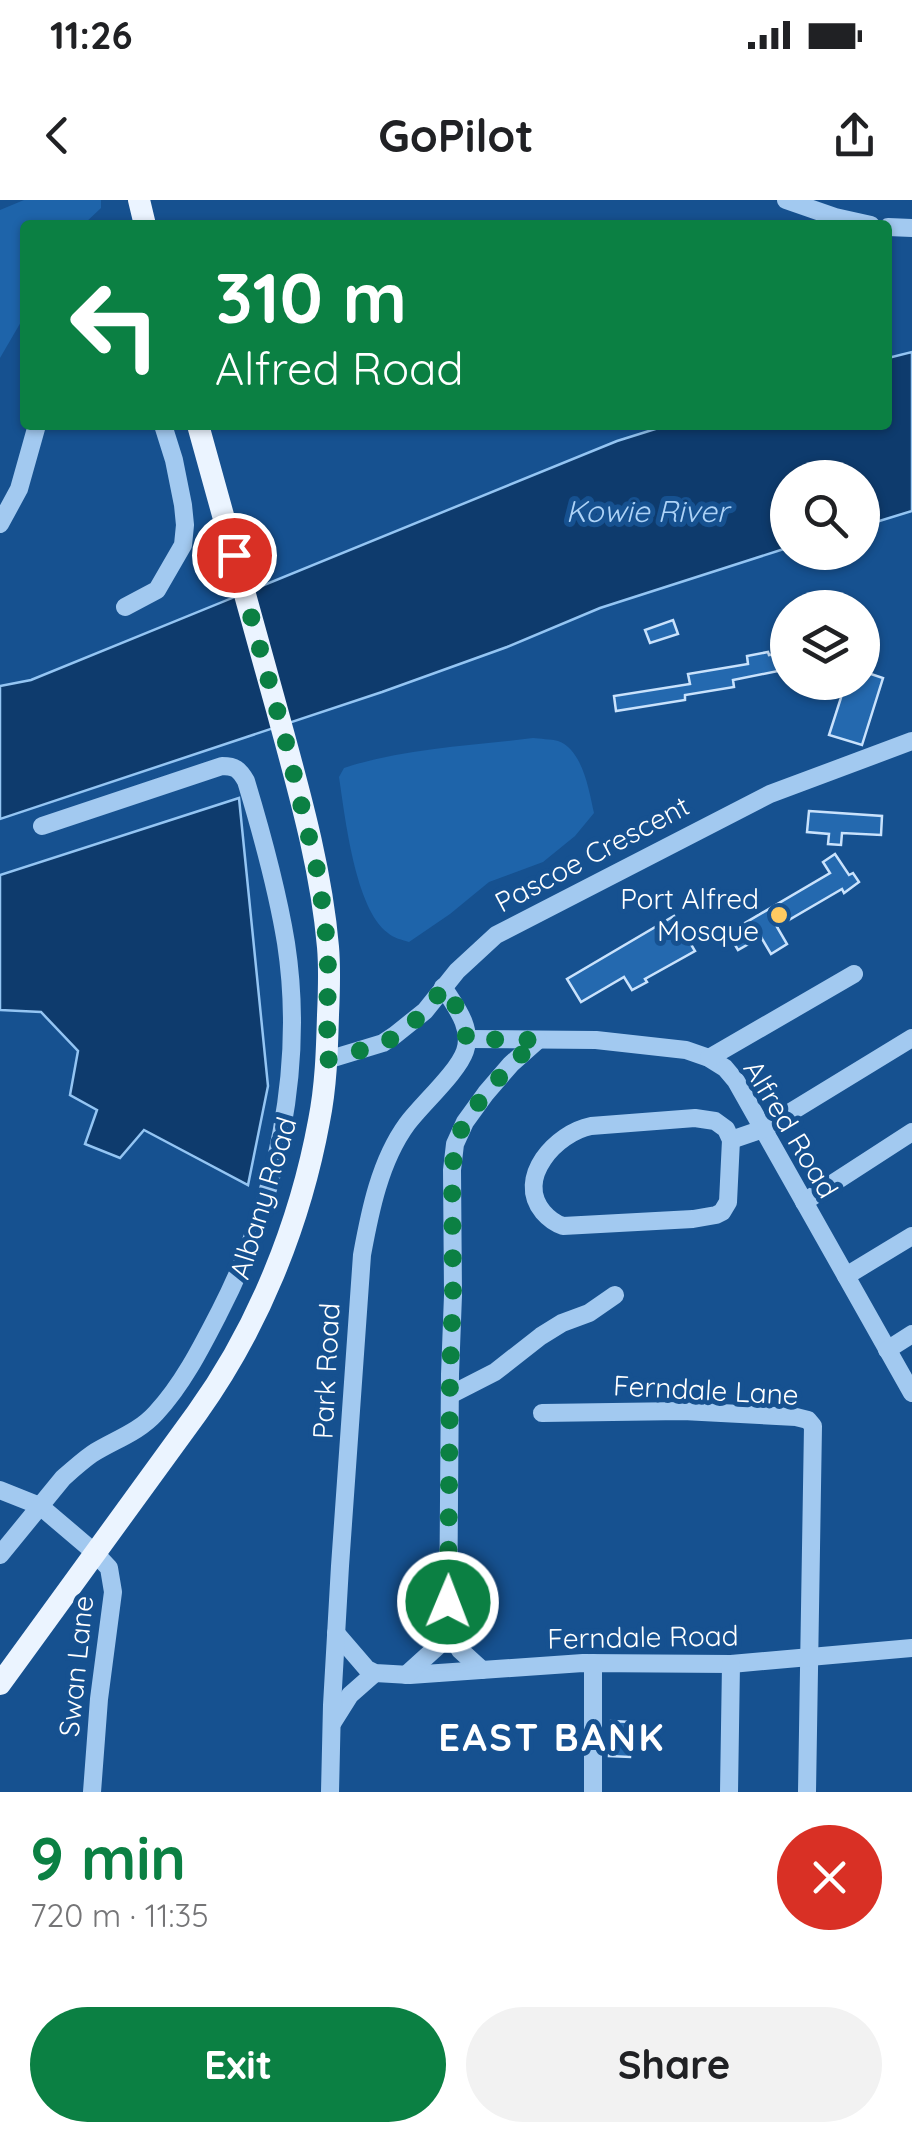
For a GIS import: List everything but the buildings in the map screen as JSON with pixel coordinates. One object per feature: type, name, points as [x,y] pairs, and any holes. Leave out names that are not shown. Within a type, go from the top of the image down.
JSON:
[{"type":"main road","name":"Albany Road","points":[[0,1684],[207,1400],[257,1312],[305,1180],[320,1118],[327,1060],[329,976],[324,911],[287,746],[199,430]]},
{"type":"street","points":[[786,200],[848,220]]},
{"type":"street","points":[[0,524],[20,488],[35,430]]},
{"type":"street","points":[[124,606],[157,590],[183,545],[183,505],[165,430]]},
{"type":"street","name":"Pascoe Crescent","points":[[327,1060],[395,1036],[425,1011],[469,959],[496,935],[770,794],[912,741]]},
{"type":"street","points":[[0,1555],[75,1468],[92,1454],[134,1432],[156,1413],[210,1331],[240,1270],[270,1183],[283,1118],[292,1036],[289,971],[280,912],[256,816],[240,771],[222,766],[42,826]]},
{"type":"street","points":[[709,1058],[854,974]]},
{"type":"street","points":[[444,987],[466,1028],[466,1039]]},
{"type":"street","points":[[732,1140],[764,1130],[912,1038]]},
{"type":"street","name":"Alfred Road","points":[[466,1039],[596,1040],[686,1050],[709,1058],[730,1073],[912,1393]]},
{"type":"street","name":"Park Road","points":[[330,1792],[336,1633],[362,1255],[369,1219],[394,1145],[461,1058],[466,1039]]},
{"type":"street","points":[[406,1675],[438,1646],[448,1629],[452,1170],[456,1144],[464,1122],[486,1093],[538,1040]]},
{"type":"street","points":[[708,1118],[726,1129],[732,1140],[728,1202],[716,1216],[563,1226],[547,1217],[534,1196],[534,1178],[541,1162],[570,1134],[583,1128],[708,1118]]},
{"type":"street","points":[[804,1202],[912,1132]]},
{"type":"street","points":[[846,1276],[912,1236]]},
{"type":"street","points":[[450,1395],[495,1372],[541,1336],[589,1313],[614,1295]]},
{"type":"street","points":[[887,1350],[912,1334]]},
{"type":"street","name":"Ferndale Lane","points":[[542,1412],[683,1412],[796,1416],[808,1420],[814,1426],[810,1658]]},
{"type":"street","points":[[0,1490],[40,1506],[94,1552]]},
{"type":"street","name":"Swan Lane","points":[[92,1792],[98,1698],[113,1592],[109,1568],[94,1552]]},
{"type":"street","points":[[448,1629],[460,1650],[482,1670]]},
{"type":"street","points":[[331,1724],[350,1696],[375,1674],[359,1662],[336,1633]]},
{"type":"street","name":"Ferndale Road","points":[[375,1674],[593,1664],[731,1664],[912,1648]]},
{"type":"street","points":[[807,1792],[810,1658]]},
{"type":"street","points":[[593,1664],[593,1792]]},
{"type":"street","points":[[729,1792],[731,1664]]},
{"type":"shaded area","points":[[24,200],[101,200],[101,208],[88,220],[20,220],[20,324],[0,358],[0,210]]},
{"type":"shaded area","points":[[533,738],[558,741],[573,753],[584,772],[594,813],[575,836],[543,862],[489,882],[409,942],[390,935],[367,904],[360,883],[339,777],[344,768],[414,752]]},
{"type":"water","name":"Kowie River","points":[[912,352],[912,511],[880,521],[880,460],[770,460],[770,553],[600,608],[382,692],[0,819],[0,686],[31,680],[652,430],[892,430],[892,357]]},
{"type":"water","points":[[239,798],[268,1086],[248,1185],[144,1130],[120,1158],[85,1144],[97,1110],[70,1095],[78,1051],[41,1012],[0,1010],[0,875]]},
{"type":"place","name":"Port Alfred Mosque","points":[[779,915]]},
{"type":"district","name":"EAST BANK","points":[[552,1738]]},
{"type":"route","points":[[234,555],[319,878],[328,950],[327,1060],[395,1036],[425,1011],[444,987],[466,1028],[466,1039],[538,1040],[486,1093],[464,1122],[456,1144],[452,1170],[448,1602]]}]
